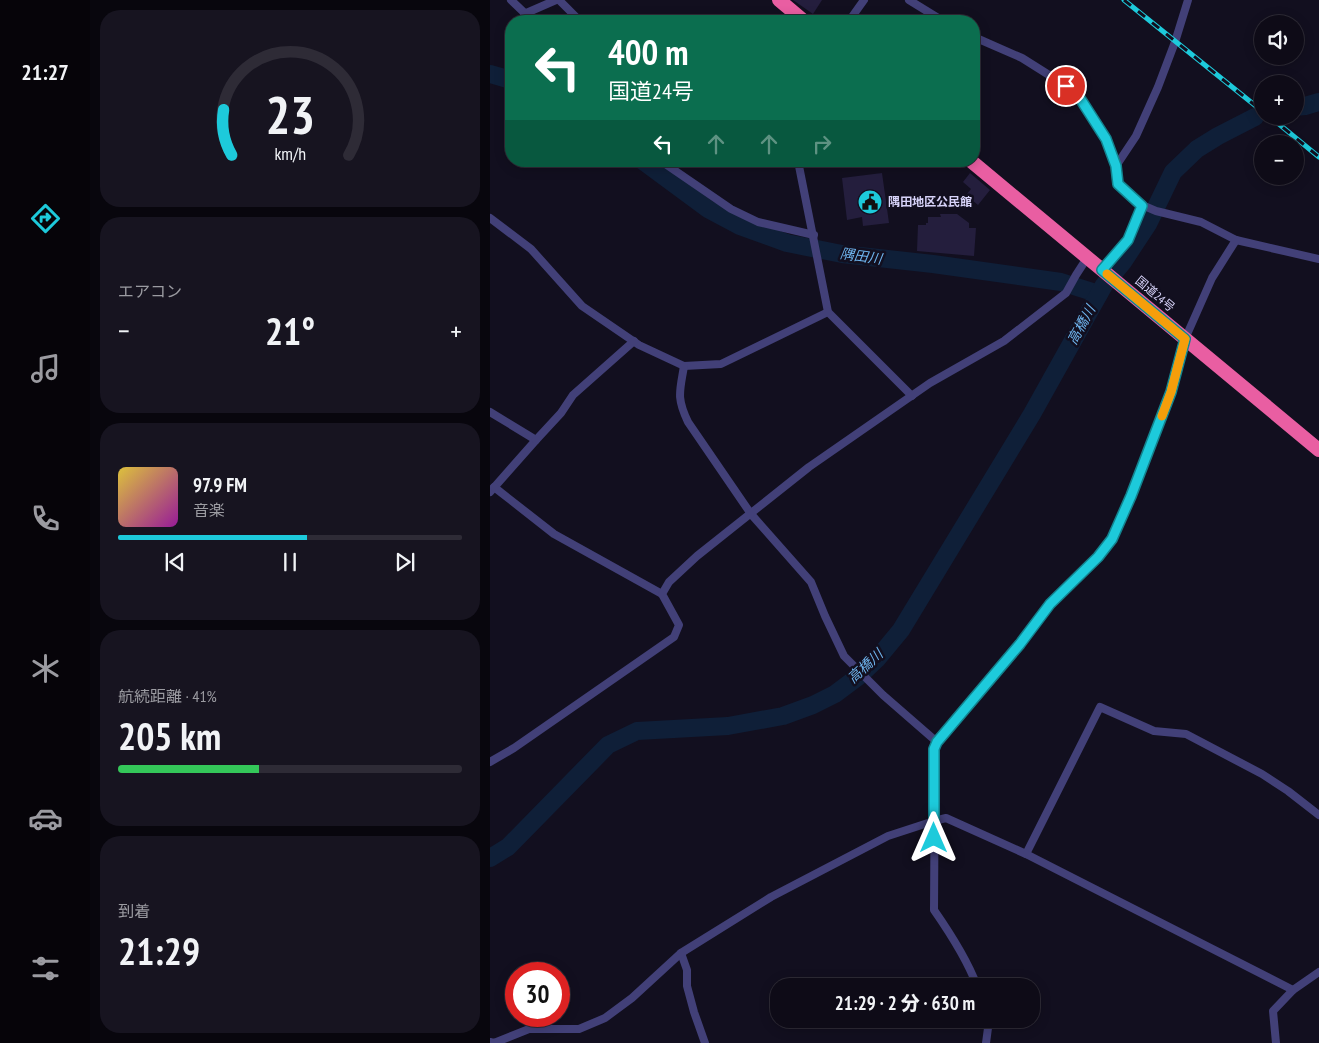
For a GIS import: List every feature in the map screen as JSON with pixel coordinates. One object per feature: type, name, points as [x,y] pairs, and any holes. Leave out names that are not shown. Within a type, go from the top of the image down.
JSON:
[{"type":"highway","points":[[779,0],[797,15]]},
{"type":"highway","name":"国道24号","points":[[978,167],[1319,450]]},
{"type":"street","points":[[511,0],[524,14],[557,0],[573,15]]},
{"type":"street","points":[[853,15],[864,0]]},
{"type":"street","points":[[908,0],[933,15]]},
{"type":"street","points":[[1116,166],[1136,136],[1158,88],[1188,0]]},
{"type":"street","points":[[980,40],[1022,58],[1076,92],[1106,139],[1116,166],[1118,184],[1142,206],[1166,214],[1202,222],[1236,240],[1319,259]]},
{"type":"street","points":[[670,167],[732,209],[758,222],[814,239]]},
{"type":"street","points":[[799,167],[828,312],[912,396]]},
{"type":"street","points":[[1102,270],[1128,240],[1142,206]]},
{"type":"street","points":[[490,218],[531,249],[582,306],[634,341],[684,366],[721,364],[828,312]]},
{"type":"street","points":[[973,978],[948,930],[934,910],[934,749],[937,742],[1020,644],[1050,604],[1098,557],[1112,539],[1131,496],[1171,392],[1185,339],[1212,278],[1236,240]]},
{"type":"street","points":[[662,594],[668,582],[697,556],[809,467],[930,383],[1004,341],[1066,293],[1087,258]]},
{"type":"street","points":[[490,762],[514,748],[674,637],[678,625],[662,594],[554,534],[492,489],[562,413],[574,394],[634,341]]},
{"type":"street","points":[[684,366],[680,395],[681,406],[688,422],[750,514],[812,582],[825,616],[844,656],[883,696],[937,742]]},
{"type":"street","points":[[490,412],[536,440]]},
{"type":"street","points":[[1026,854],[1100,707],[1154,731],[1186,734],[1262,774],[1288,790],[1319,815]]},
{"type":"street","points":[[490,1042],[494,1043],[530,1030],[579,1029],[605,1018],[632,998],[681,953],[772,897],[888,836],[946,818],[1026,854],[1293,990]]},
{"type":"street","points":[[681,953],[686,970],[687,986],[705,1043]]},
{"type":"street","points":[[1276,1043],[1273,1012],[1293,990],[1319,972]]},
{"type":"street","points":[[986,1043],[988,1028]]},
{"type":"building","points":[[793,0],[822,0],[813,14]]},
{"type":"building","points":[[882,173],[889,223],[863,226],[862,217],[847,220],[842,178]]},
{"type":"building","points":[[970,173],[990,190],[978,205],[966,195],[971,189],[963,182]]},
{"type":"building","points":[[940,214],[957,214],[969,223],[969,228],[976,228],[974,256],[917,251],[918,225],[926,225],[928,217],[941,217]]},
{"type":"waterway","name":"隅田川","points":[[490,74],[505,78]]},
{"type":"waterway","name":"高橋川","points":[[1304,106],[1319,102]]},
{"type":"waterway","name":"高橋川","points":[[490,858],[508,847],[608,745],[637,731],[728,726],[783,716],[813,705],[835,694],[859,676],[877,659],[901,630],[1032,414],[1104,285],[1123,262],[1148,224],[1173,172],[1197,149],[1254,118]]},
{"type":"waterway","name":"隅田川","points":[[651,167],[708,209],[740,226],[787,243],[842,254],[933,264],[1061,282],[1099,294]]},
{"type":"railway","points":[[1124,0],[1254,105]]},
{"type":"railway","points":[[1280,125],[1319,157]]},
{"type":"slow traffic","points":[[1107,274],[1185,339],[1171,392],[1162,416]]},
{"type":"place","name":"隅田地区公民館","points":[[870,202]]},
{"type":"route","points":[[934,838],[934,749],[937,742],[1020,644],[1050,604],[1098,557],[1112,539],[1131,496],[1171,392],[1185,339],[1102,270],[1128,240],[1142,206],[1118,184],[1116,166],[1106,139],[1076,92],[1066,86]]}]
